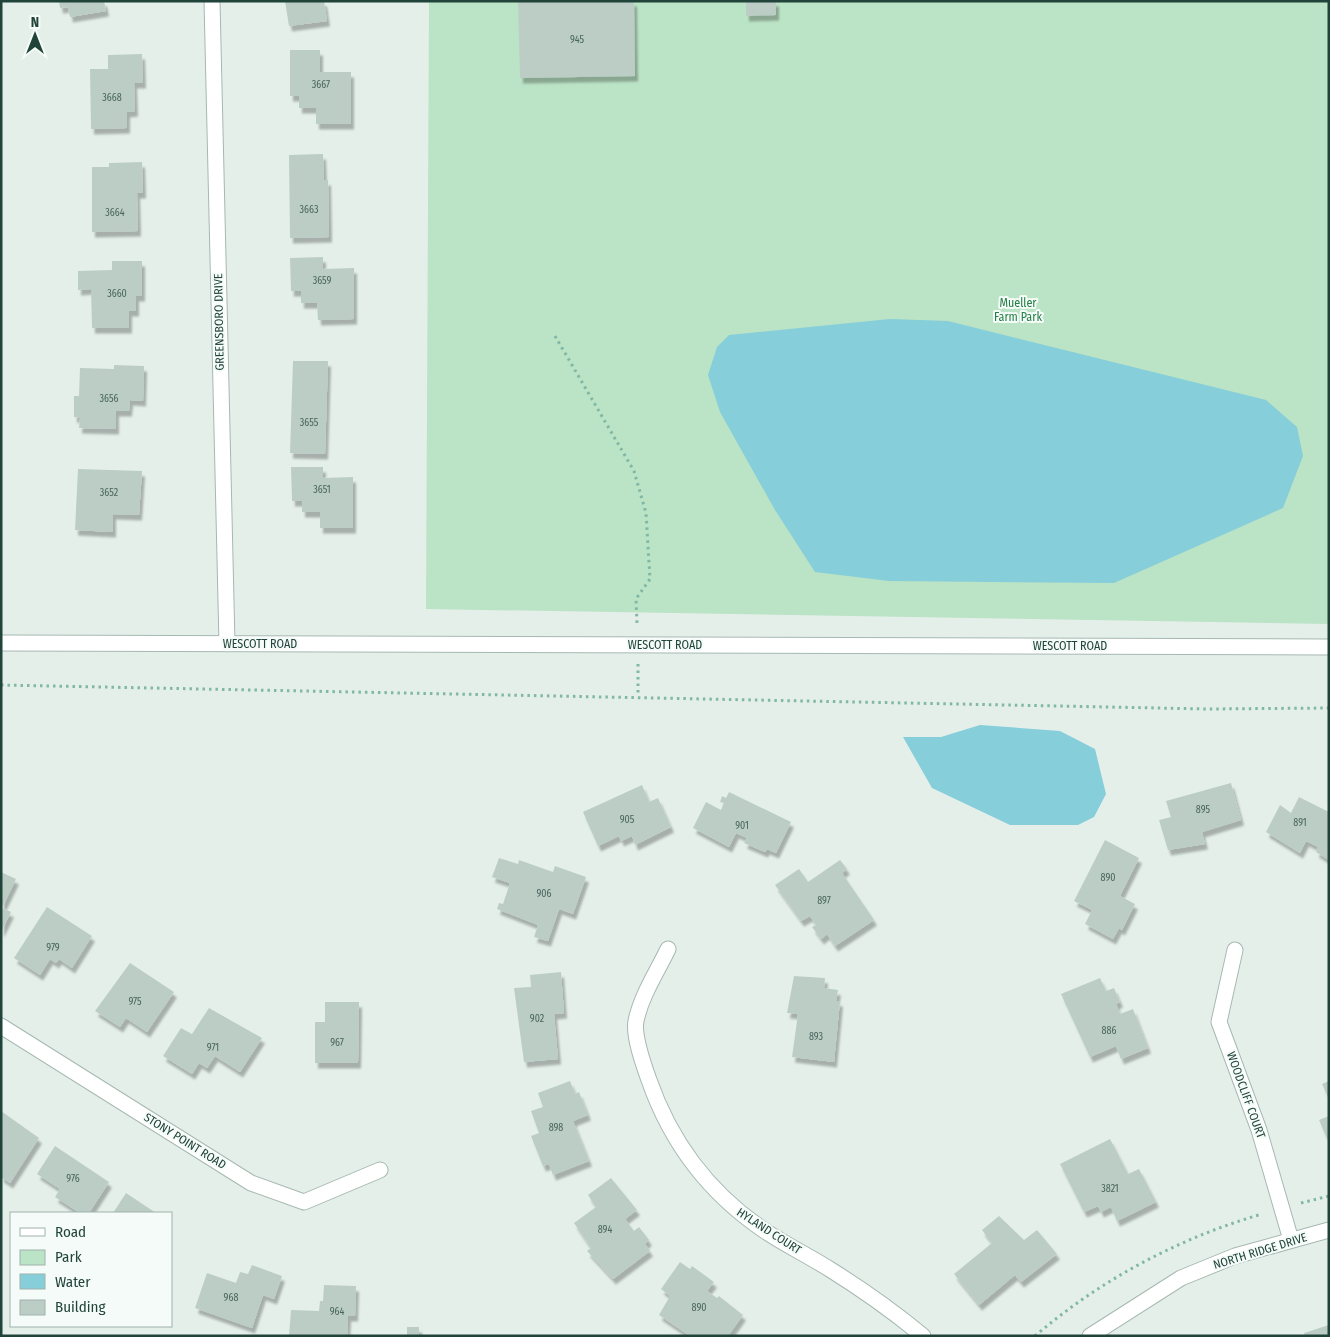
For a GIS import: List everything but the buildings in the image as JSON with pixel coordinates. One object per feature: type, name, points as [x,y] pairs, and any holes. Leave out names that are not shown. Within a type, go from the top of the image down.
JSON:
[{"type":"street","name":"GREENSBORO DRIVE","points":[[212,1],[227,644]]},
{"type":"street","name":"WESCOTT ROAD","points":[[1,643],[1329,647]]},
{"type":"street","name":"HYLAND COURT","points":[[668,948],[646,992],[635,1023],[643,1064],[663,1117],[684,1151],[719,1194],[750,1220],[874,1297],[924,1336]]},
{"type":"street","name":"WOODCLIFF COURT","points":[[1235,950],[1219,1022],[1260,1130],[1291,1240]]},
{"type":"street","name":"STONY POINT ROAD","points":[[1,1026],[251,1183],[304,1202],[380,1170]]},
{"type":"street","name":"NORTH RIDGE DRIVE","points":[[1090,1336],[1181,1278],[1235,1256],[1329,1230]]},
{"type":"path","points":[[555,336],[634,470],[646,513],[650,579],[636,599],[638,696]]},
{"type":"path","points":[[1,684],[1208,709],[1329,708]]},
{"type":"path","points":[[1035,1336],[1065,1310],[1114,1278],[1175,1247],[1250,1218],[1329,1196]]},
{"type":"green space","name":"Mueller Farm Park","points":[[429,1],[1329,1],[1329,624],[426,609]]},
{"type":"water","points":[[890,319],[948,321],[1266,400],[1297,427],[1303,456],[1283,508],[1114,583],[889,581],[815,572],[775,510],[720,412],[708,375],[717,347],[729,335]]},
{"type":"water","points":[[980,725],[1060,731],[1095,749],[1106,794],[1094,817],[1078,825],[1010,825],[932,788],[903,737],[941,737]]}]
